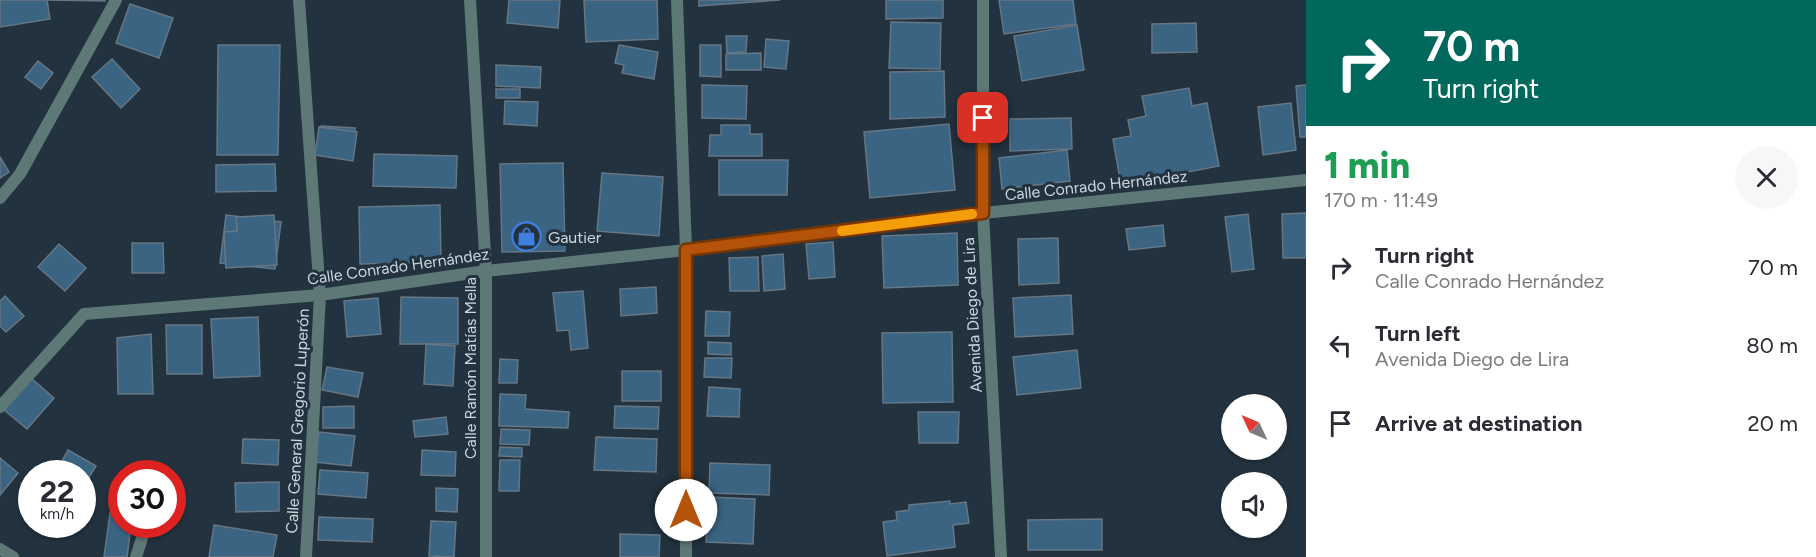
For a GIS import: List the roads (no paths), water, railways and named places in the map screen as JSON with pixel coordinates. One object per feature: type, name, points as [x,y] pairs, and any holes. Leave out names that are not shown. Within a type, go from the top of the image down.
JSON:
[{"type":"street","points":[[0,198],[20,174],[116,0]]},
{"type":"street","name":"Calle General Gregorio Luperón","points":[[299,0],[321,295],[306,557]]},
{"type":"street","name":"Calle Ramón Matías Mella","points":[[470,0],[486,271],[486,557]]},
{"type":"street","points":[[677,0],[686,250],[686,557]]},
{"type":"street","name":"Avenida Diego de Lira","points":[[983,0],[983,213],[1001,557]]},
{"type":"street","name":"Calle Conrado Hernández","points":[[0,407],[84,314],[321,295],[486,271],[686,250],[983,213],[1306,180]]},
{"type":"street","points":[[136,557],[142,538]]},
{"type":"street","points":[[0,549],[13,557]]},
{"type":"place","name":"Gautier","points":[[527,237]]}]
